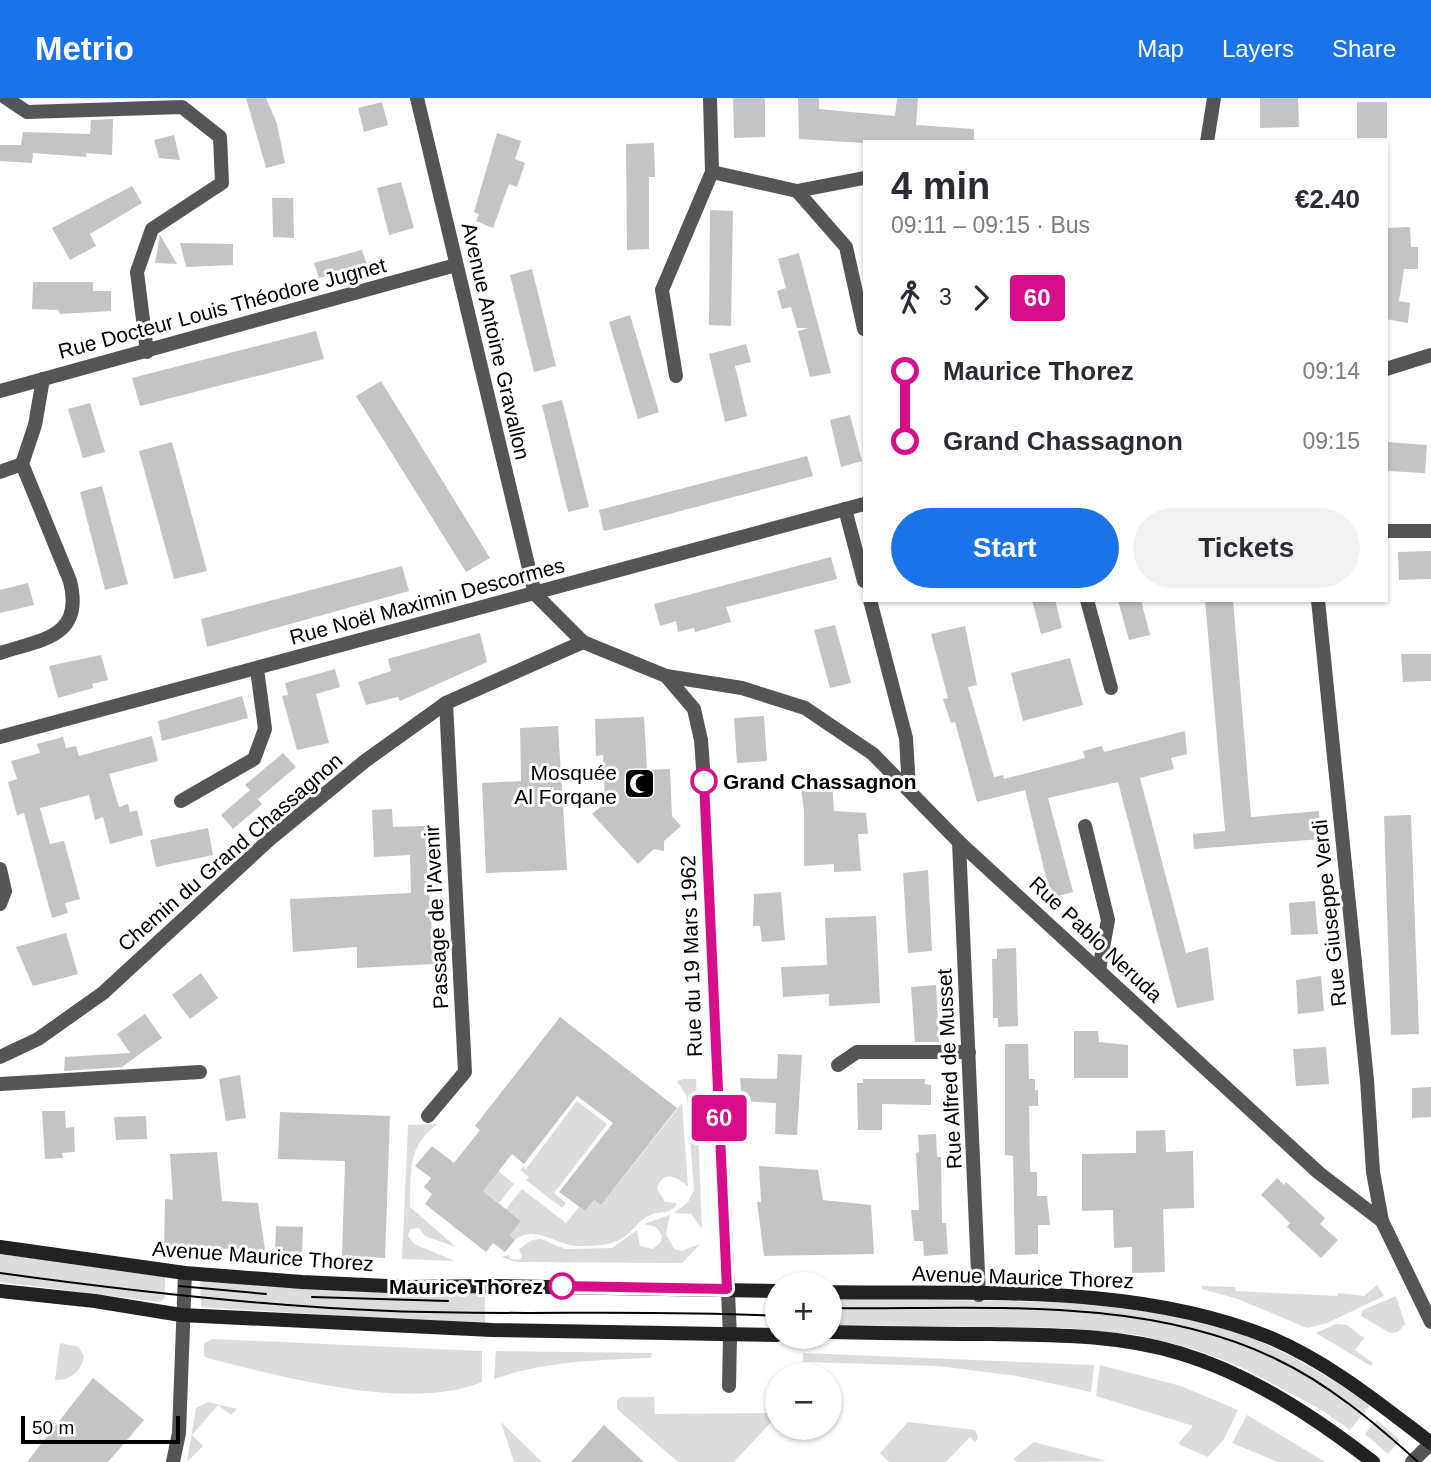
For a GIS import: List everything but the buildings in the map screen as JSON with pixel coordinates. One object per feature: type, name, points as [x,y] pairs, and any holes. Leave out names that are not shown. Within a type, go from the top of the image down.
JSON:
[{"type":"street","points":[[6,98],[27,112],[182,107],[220,137],[222,183],[152,229],[137,272],[147,352]]},
{"type":"street","name":"Avenue Antoine Gravallon","points":[[417,98],[535,594]]},
{"type":"street","points":[[676,376],[662,290],[712,172],[710,98]]},
{"type":"street","points":[[1207,140],[1214,98]]},
{"type":"street","points":[[712,172],[797,191],[863,178]]},
{"type":"street","points":[[797,191],[846,247],[863,324]]},
{"type":"street","name":"Rue Docteur Louis Théodore Jugnet","points":[[0,391],[456,265]]},
{"type":"street","points":[[1388,368],[1431,355]]},
{"type":"street","points":[[0,653],[55,635],[71,621],[75,601],[70,581],[22,464],[35,425],[43,379]]},
{"type":"street","points":[[0,472],[22,464]]},
{"type":"street","name":"Rue Noël Maximin Descormes","points":[[0,737],[863,503]]},
{"type":"street","points":[[845,509],[863,577]]},
{"type":"street","points":[[1388,531],[1431,531]]},
{"type":"street","points":[[535,594],[583,642]]},
{"type":"street","points":[[871,602],[906,738],[909,788]]},
{"type":"street","points":[[1088,602],[1111,688]]},
{"type":"street","name":"Rue Giuseppe Verdi","points":[[1318,602],[1367,1080],[1373,1172],[1382,1221]]},
{"type":"street","name":"Rue du 19 Mars 1962","points":[[583,642],[666,676],[694,709],[701,740],[730,1336],[729,1386]]},
{"type":"street","name":"Chemin du Grand Chassagnon","points":[[0,1057],[38,1039],[103,993],[271,839],[365,761],[446,703],[583,642]]},
{"type":"street","points":[[181,801],[254,759],[265,729],[257,669]]},
{"type":"street","name":"Rue Pablo Neruda","points":[[666,676],[742,688],[805,708],[873,754],[959,842],[1319,1173],[1382,1221],[1431,1322]]},
{"type":"street","name":"Passage de l'Avenir","points":[[428,1116],[465,1072],[446,703]]},
{"type":"street","points":[[1085,825],[1108,920],[1099,970]]},
{"type":"street","name":"Rue Alfred de Musset","points":[[959,842],[979,1295]]},
{"type":"street","points":[[0,869],[5,891],[0,904]]},
{"type":"street","points":[[838,1065],[857,1052],[969,1052]]},
{"type":"street","points":[[0,1084],[200,1072]]},
{"type":"street","name":"Avenue Maurice Thorez","points":[[0,1247],[185,1273],[409,1287],[765,1291]]},
{"type":"street","points":[[173,1462],[179,1433],[183,1376],[181,1315],[185,1273]]},
{"type":"street","points":[[0,1291],[94,1301],[181,1315],[492,1331],[765,1335]]},
{"type":"street","name":"Avenue Maurice Thorez","points":[[842,1292],[1132,1300],[1203,1315],[1272,1339],[1350,1381],[1431,1443],[1412,1462]]},
{"type":"street","points":[[842,1332],[1075,1335],[1101,1337],[1179,1353],[1267,1391],[1328,1427],[1373,1462]]},
{"type":"shaded area","points":[[696,1079],[702,1229],[691,1214],[674,1213],[688,1202],[694,1190],[687,1097],[677,1081]]},
{"type":"shaded area","points":[[577,1101],[607,1124],[554,1193],[566,1203],[562,1208],[526,1180],[529,1177],[520,1170],[523,1167],[526,1169]]},
{"type":"shaded area","points":[[682,1103],[688,1187],[676,1178],[667,1177],[657,1189],[665,1202],[677,1203],[675,1207],[647,1217],[618,1241],[605,1244],[577,1246],[538,1235],[530,1234],[515,1240],[510,1235],[521,1221],[506,1209],[522,1189],[566,1223],[579,1207],[585,1211],[594,1200],[601,1205]]},
{"type":"shaded area","points":[[438,1124],[428,1132],[416,1150],[411,1171],[410,1207],[456,1247],[425,1236],[419,1228],[410,1229],[408,1236],[414,1244],[455,1261],[402,1259],[408,1125]]},
{"type":"shaded area","points":[[498,1171],[514,1184],[499,1203],[483,1191]]},
{"type":"shaded area","points":[[670,1215],[666,1234],[674,1249],[682,1251],[700,1244],[682,1263],[517,1262],[501,1257],[509,1255],[510,1259],[520,1260],[522,1256],[519,1249],[532,1240],[541,1239],[565,1249],[612,1248],[637,1230],[640,1246],[653,1249],[661,1242],[662,1235],[656,1227],[644,1224]]},
{"type":"shaded area","points":[[0,1254],[165,1276],[165,1298],[160,1302],[0,1282]]},
{"type":"shaded area","points":[[204,1279],[485,1291],[485,1325],[201,1307],[200,1283]]},
{"type":"shaded area","points":[[1377,1285],[1384,1296],[1327,1323],[1307,1328],[1238,1299],[1202,1289],[1202,1286],[1235,1287],[1236,1291],[1364,1296]]},
{"type":"shaded area","points":[[1396,1296],[1405,1324],[1398,1332],[1390,1333],[1361,1316],[1363,1310]]},
{"type":"shaded area","points":[[842,1299],[1059,1302],[1141,1308],[1194,1318],[1279,1351],[1334,1381],[1370,1405],[1350,1430],[1320,1409],[1241,1367],[1194,1349],[1138,1335],[1068,1328],[842,1325]]},
{"type":"shaded area","points":[[1336,1324],[1347,1325],[1364,1338],[1355,1350],[1373,1363],[1371,1366],[1316,1333]]},
{"type":"shaded area","points":[[213,1339],[482,1351],[482,1382],[452,1390],[419,1394],[346,1388],[210,1359],[204,1356],[204,1343]]},
{"type":"shaded area","points":[[60,1343],[79,1347],[84,1357],[74,1374],[55,1380]]},
{"type":"shaded area","points":[[496,1351],[652,1353],[651,1358],[552,1365],[494,1379]]},
{"type":"shaded area","points":[[803,1353],[1094,1365],[1091,1392],[1017,1376],[938,1366],[803,1362]]},
{"type":"shaded area","points":[[1100,1365],[1181,1386],[1238,1410],[1224,1439],[1208,1457],[1178,1444],[1193,1426],[1096,1396]]},
{"type":"shaded area","points":[[621,1397],[654,1397],[655,1414],[765,1413],[765,1429],[734,1462],[678,1462],[617,1409],[617,1401]]},
{"type":"shaded area","points":[[208,1402],[237,1409],[231,1415],[218,1405],[192,1435],[203,1446],[187,1462],[196,1408]]},
{"type":"shaded area","points":[[1247,1415],[1325,1462],[1278,1462],[1232,1443]]},
{"type":"shaded area","points":[[1377,1420],[1400,1440],[1388,1454],[1365,1434]]},
{"type":"shaded area","points":[[501,1422],[542,1462],[514,1462]]},
{"type":"shaded area","points":[[908,1422],[975,1430],[978,1438],[975,1442],[970,1437],[946,1462],[889,1462],[880,1453]]},
{"type":"shaded area","points":[[1034,1442],[1107,1461],[1017,1462],[1013,1459]]},
{"type":"tram line","points":[[0,1273],[195,1297],[341,1309],[765,1316]]},
{"type":"tram line","points":[[179,1286],[266,1294]]},
{"type":"tram line","points":[[312,1297],[448,1301]]},
{"type":"tram line","points":[[842,1308],[1057,1310],[1170,1324],[1224,1338],[1276,1359],[1314,1380],[1351,1405],[1418,1462]]},
{"type":"bus line","name":"60","points":[[562,1286],[727,1289],[704,781]]},
{"type":"place","name":"Grand Chassagnon","points":[[704,781]]},
{"type":"place","name":"Mosquée Al Forqane","points":[[640,784]]},
{"type":"place","name":"Maurice Thorez","points":[[562,1286]]}]
